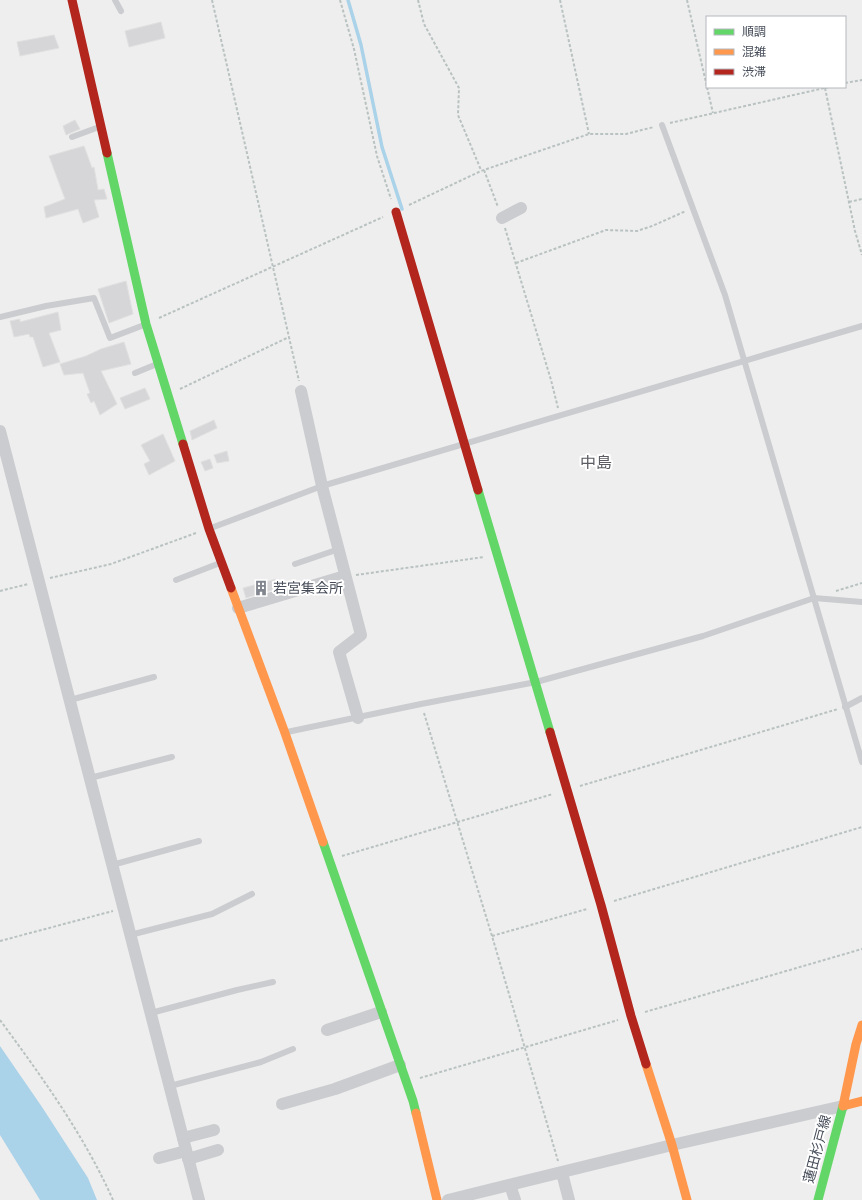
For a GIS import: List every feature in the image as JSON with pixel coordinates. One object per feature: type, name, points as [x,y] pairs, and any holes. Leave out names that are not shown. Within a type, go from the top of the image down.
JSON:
[{"type":"street","points":[[72,0],[146,324],[167,394],[209,529],[285,733],[413,1101],[437,1200]]},
{"type":"street","points":[[502,218],[521,208]]},
{"type":"street","points":[[396,212],[536,682],[601,905],[631,1016],[672,1145],[687,1200]]},
{"type":"street","points":[[301,391],[322,486],[361,635],[340,652],[358,718]]},
{"type":"street","points":[[0,431],[199,1200]]},
{"type":"street","points":[[238,608],[346,576]]},
{"type":"street","points":[[327,1030],[381,1012]]},
{"type":"street","name":"蓮田杉戸線","points":[[818,1200],[843,1106],[856,1044],[862,1025]]},
{"type":"street","points":[[282,1104],[335,1089],[400,1065]]},
{"type":"street","points":[[448,1200],[672,1145],[862,1101]]},
{"type":"street","points":[[183,1138],[214,1130]]},
{"type":"street","points":[[159,1158],[218,1150]]},
{"type":"street","points":[[562,1173],[570,1200]]},
{"type":"street","points":[[510,1185],[515,1200]]},
{"type":"lane","points":[[114,0],[121,11]]},
{"type":"lane","points":[[662,125],[724,295],[862,762]]},
{"type":"lane","points":[[72,137],[100,127]]},
{"type":"lane","points":[[0,317],[46,306],[94,298],[110,338],[146,324]]},
{"type":"lane","points":[[209,529],[322,486],[862,326]]},
{"type":"lane","points":[[135,373],[158,363]]},
{"type":"lane","points":[[295,564],[339,549]]},
{"type":"lane","points":[[176,580],[221,562]]},
{"type":"lane","points":[[285,733],[421,704],[536,682],[703,636],[814,598],[862,602]]},
{"type":"lane","points":[[70,700],[154,677]]},
{"type":"lane","points":[[845,707],[862,698]]},
{"type":"lane","points":[[90,778],[172,757]]},
{"type":"lane","points":[[112,864],[199,841]]},
{"type":"lane","points":[[130,935],[212,914],[252,894]]},
{"type":"lane","points":[[151,1013],[273,982]]},
{"type":"lane","points":[[170,1086],[260,1062],[293,1049]]},
{"type":"path","points":[[212,0],[301,391]]},
{"type":"path","points":[[340,0],[354,49],[377,156],[396,212]]},
{"type":"path","points":[[418,0],[424,24],[459,88],[458,115],[481,171]]},
{"type":"path","points":[[560,0],[590,134]]},
{"type":"path","points":[[687,0],[706,83]]},
{"type":"path","points":[[846,83],[862,80]]},
{"type":"path","points":[[707,88],[713,113]]},
{"type":"path","points":[[146,324],[396,212],[481,171],[590,134],[626,134],[825,88],[855,231],[862,255]]},
{"type":"path","points":[[849,202],[862,199]]},
{"type":"path","points":[[560,415],[516,263],[606,230],[638,231],[692,208]]},
{"type":"path","points":[[167,394],[289,337]]},
{"type":"path","points":[[0,591],[111,564],[209,529]]},
{"type":"path","points":[[346,576],[497,555]]},
{"type":"path","points":[[421,704],[562,1173]]},
{"type":"path","points":[[329,860],[845,707]]},
{"type":"path","points":[[492,936],[862,827]]},
{"type":"path","points":[[0,941],[124,908]]},
{"type":"path","points":[[0,1020],[48,1086],[76,1131],[113,1200]]},
{"type":"water","points":[[0,1046],[88,1178],[97,1200],[40,1200],[0,1135]]},
{"type":"building","points":[[161,22],[165,38],[129,47],[125,31]]},
{"type":"building","points":[[54,35],[59,48],[20,56],[17,42]]},
{"type":"building","points":[[75,120],[80,129],[66,135],[63,126]]},
{"type":"building","points":[[84,146],[92,168],[94,167],[98,190],[104,189],[107,199],[94,200],[99,217],[83,223],[78,209],[46,218],[44,207],[65,199],[49,156]]},
{"type":"building","points":[[126,281],[133,314],[109,323],[98,289]]},
{"type":"building","points":[[58,312],[61,330],[49,333],[60,362],[43,367],[33,337],[30,337],[29,334],[14,337],[10,321],[20,319],[20,322]]},
{"type":"building","points":[[124,342],[131,364],[101,371],[117,404],[100,415],[94,401],[91,403],[87,394],[90,393],[83,373],[64,375],[60,364]]},
{"type":"building","points":[[145,388],[150,399],[125,409],[120,398]]},
{"type":"building","points":[[214,420],[217,428],[192,440],[190,431]]},
{"type":"building","points":[[163,434],[175,461],[149,475],[144,464],[150,461],[141,445]]},
{"type":"building","points":[[227,451],[229,461],[217,463],[214,455]]},
{"type":"building","points":[[210,459],[213,468],[205,471],[201,462]]},
{"type":"building","name":"若宮集会所","points":[[276,579],[279,588],[246,598],[243,588]]},
{"type":"waterway","points":[[348,0],[361,45],[382,147],[402,209]]},
{"type":"traffic: fast","points":[[107,153],[146,324],[183,444]]},
{"type":"traffic: fast","points":[[478,490],[550,732]]},
{"type":"traffic: fast","points":[[323,842],[416,1113]]},
{"type":"traffic: fast","points":[[818,1200],[843,1106]]},
{"type":"traffic: slow","points":[[231,588],[285,733],[323,842]]},
{"type":"traffic: slow","points":[[862,1025],[856,1044],[843,1106],[862,1101]]},
{"type":"traffic: slow","points":[[646,1064],[672,1145],[687,1200]]},
{"type":"traffic: slow","points":[[416,1113],[437,1200]]},
{"type":"traffic: jam","points":[[72,0],[107,153]]},
{"type":"traffic: jam","points":[[396,212],[478,490]]},
{"type":"traffic: jam","points":[[183,444],[209,529],[231,588]]},
{"type":"traffic: jam","points":[[550,732],[646,1064]]},
{"type":"place","name":"若宮集会所","points":[[261,588]]},
{"type":"district","name":"中島","points":[[596,462]]}]
